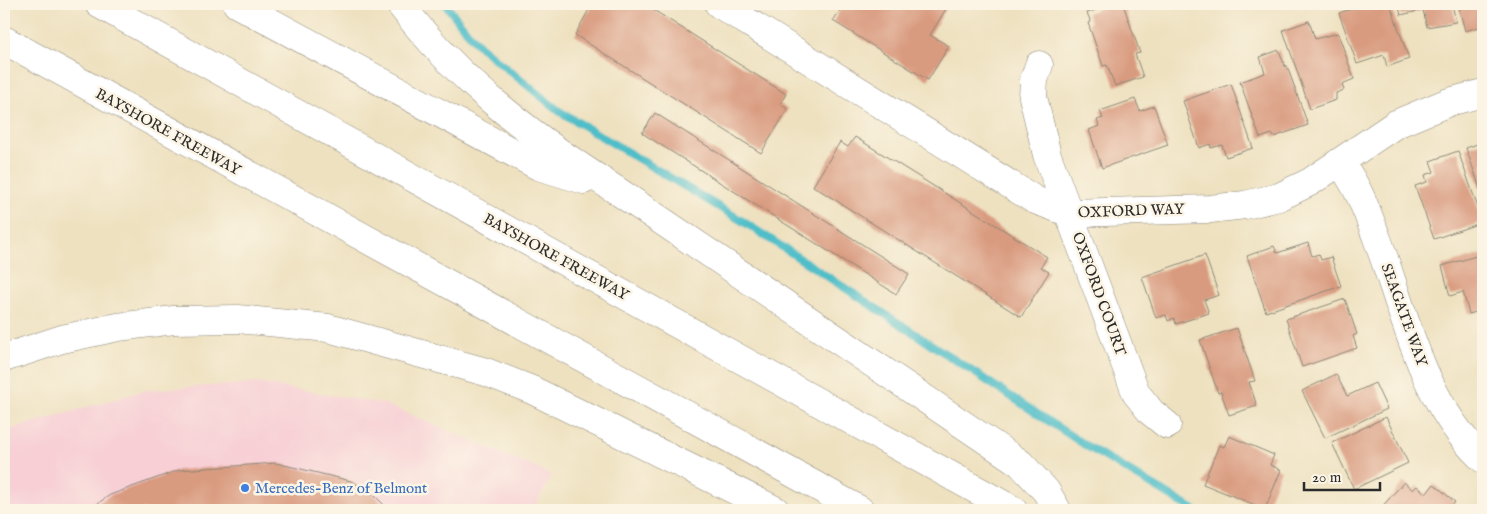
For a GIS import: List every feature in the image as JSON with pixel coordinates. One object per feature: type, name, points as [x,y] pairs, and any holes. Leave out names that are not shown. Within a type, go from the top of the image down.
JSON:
[{"type":"main road","name":"BAYSHORE FREEWAY","points":[[99,4],[1013,510]]},
{"type":"main road","points":[[237,4],[538,166],[616,190]]},
{"type":"main road","points":[[400,4],[428,40],[490,100],[559,153],[1020,463],[1046,491],[1057,510]]},
{"type":"main road","name":"OXFORD WAY","points":[[719,4],[1035,200],[1070,213],[1210,209],[1245,205],[1279,197],[1310,182],[1396,124],[1449,102],[1483,93]]},
{"type":"main road","name":"BAYSHORE FREEWAY","points":[[4,40],[860,510]]},
{"type":"main road","points":[[4,53],[134,113]]},
{"type":"main road","name":"OXFORD COURT","points":[[1039,65],[1034,80],[1033,97],[1050,164],[1136,393],[1151,412],[1167,425]]},
{"type":"main road","name":"SEAGATE WAY","points":[[1340,162],[1360,192],[1428,384],[1450,422],[1483,459]]},
{"type":"main road","points":[[4,358],[72,337],[118,327],[174,320],[238,319],[328,328],[486,372],[532,390],[776,510]]},
{"type":"shaded area","points":[[257,383],[385,404],[552,475],[533,510],[4,510],[4,431],[146,390]]},
{"type":"building","points":[[592,4],[644,4],[786,94],[780,104],[788,109],[761,153],[575,35]]},
{"type":"building","points":[[844,4],[949,4],[930,35],[949,46],[928,80],[833,21]]},
{"type":"building","points":[[1113,4],[1123,4],[1140,53],[1135,54],[1143,77],[1115,86],[1107,65],[1103,66],[1088,23],[1091,22],[1087,13]]},
{"type":"building","points":[[1362,4],[1390,4],[1409,59],[1387,67],[1384,55],[1357,64],[1339,13]]},
{"type":"building","points":[[1398,4],[1452,4],[1456,22],[1427,27],[1423,10],[1401,15]]},
{"type":"building","points":[[1458,4],[1483,4],[1483,26],[1465,31]]},
{"type":"building","points":[[1309,21],[1315,39],[1338,33],[1354,79],[1342,84],[1344,90],[1336,93],[1336,100],[1310,109],[1283,30]]},
{"type":"building","points":[[1279,50],[1285,67],[1287,66],[1308,125],[1274,137],[1272,134],[1260,138],[1240,82],[1265,73],[1260,57]]},
{"type":"building","points":[[1231,84],[1253,148],[1226,157],[1222,145],[1211,148],[1210,144],[1199,148],[1183,101]]},
{"type":"building","points":[[1135,99],[1140,111],[1154,106],[1168,145],[1102,168],[1089,130],[1099,126],[1097,120],[1103,118],[1100,111]]},
{"type":"building","points":[[655,113],[909,274],[896,294],[642,133]]},
{"type":"building","points":[[855,137],[1047,257],[1041,267],[1049,272],[1021,317],[813,186],[840,142],[848,147]]},
{"type":"building","points":[[1483,142],[1483,197],[1466,148]]},
{"type":"building","points":[[1458,151],[1483,222],[1434,239],[1415,186],[1427,182],[1425,175],[1434,172],[1430,161]]},
{"type":"building","points":[[1308,243],[1312,256],[1319,254],[1321,260],[1331,257],[1341,286],[1266,312],[1247,256],[1274,246],[1277,253]]},
{"type":"building","points":[[1483,254],[1483,310],[1469,314],[1463,292],[1450,296],[1442,266]]},
{"type":"building","points":[[1205,255],[1219,295],[1204,300],[1209,313],[1176,324],[1174,318],[1168,321],[1166,315],[1156,318],[1142,277]]},
{"type":"building","points":[[1345,299],[1357,334],[1353,336],[1357,348],[1302,367],[1286,319]]},
{"type":"building","points":[[1237,328],[1255,381],[1249,382],[1257,406],[1229,415],[1221,392],[1218,393],[1200,340]]},
{"type":"building","points":[[1336,374],[1347,396],[1375,383],[1387,409],[1325,438],[1302,391]]},
{"type":"building","points":[[1386,417],[1408,463],[1354,489],[1332,443]]},
{"type":"building","points":[[1229,436],[1274,455],[1270,465],[1281,470],[1265,509],[1203,484],[1219,445],[1224,447]]},
{"type":"building","name":"Mercedes-Benz of Belmont","points":[[276,463],[351,481],[376,497],[389,510],[88,510],[110,495],[179,470]]},
{"type":"building","points":[[1404,482],[1413,490],[1417,486],[1426,494],[1434,484],[1455,502],[1448,510],[1379,510]]},
{"type":"waterway","points":[[445,4],[478,45],[559,111],[744,222],[1085,445],[1194,510]]},
{"type":"place","name":"Mercedes-Benz of Belmont","points":[[245,488]]}]
